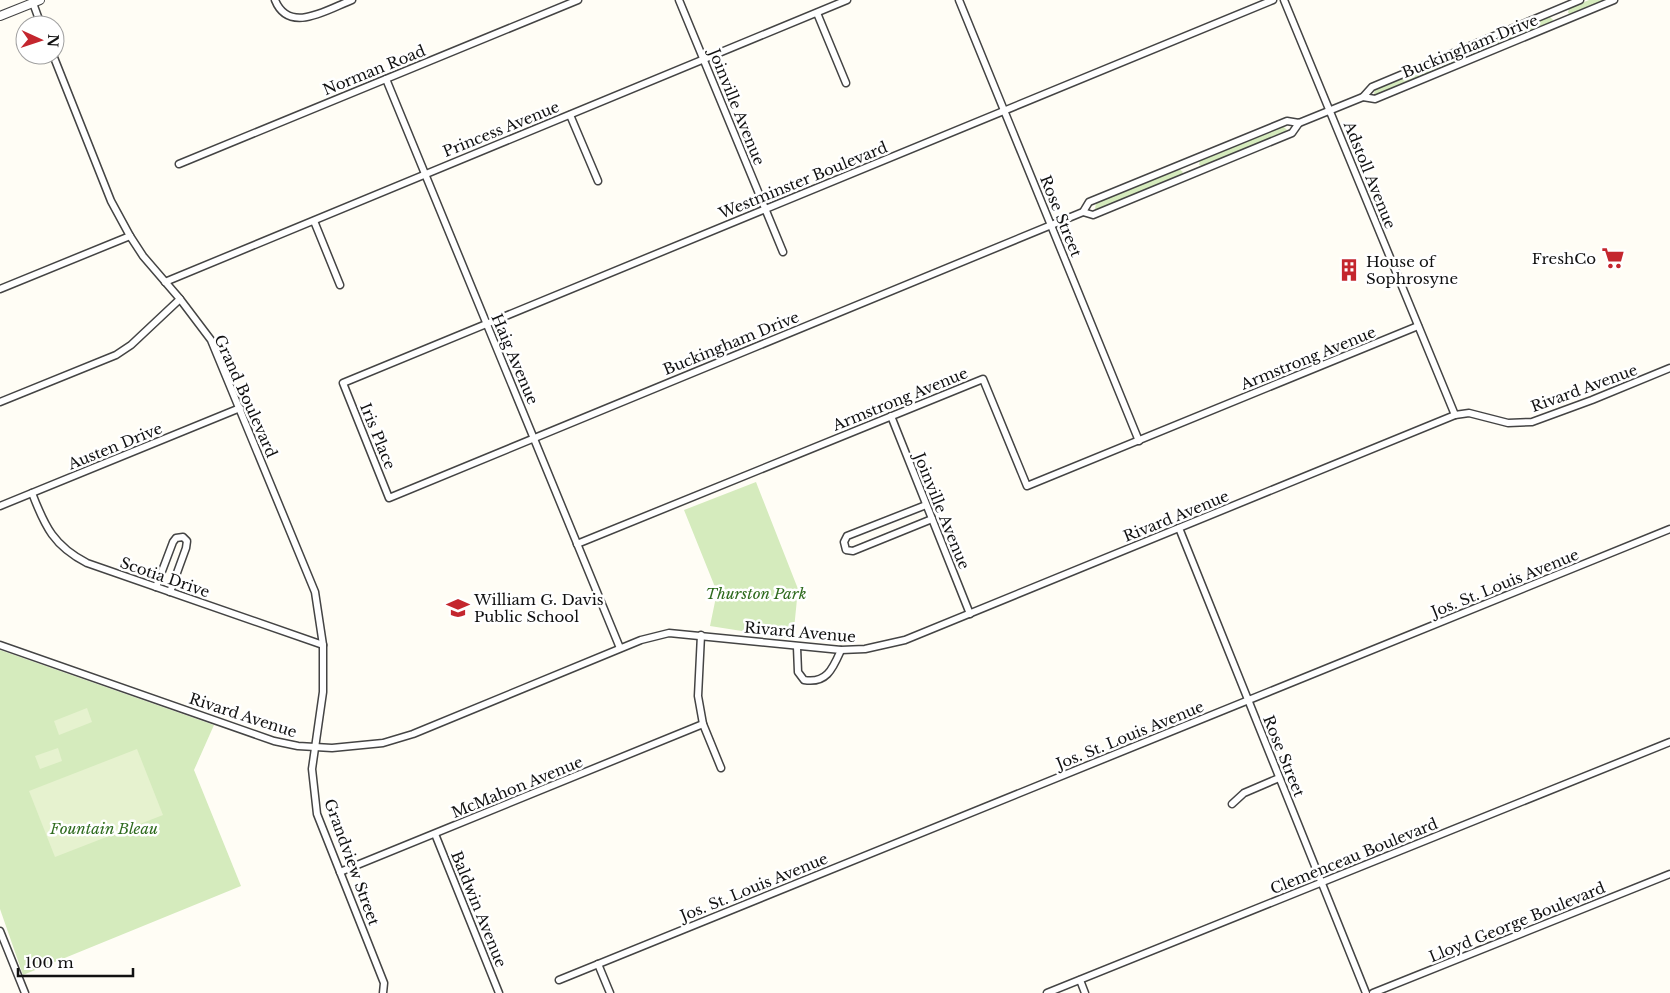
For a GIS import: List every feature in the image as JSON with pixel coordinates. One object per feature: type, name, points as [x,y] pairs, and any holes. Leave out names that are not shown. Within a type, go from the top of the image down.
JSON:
[{"type":"street","points":[[275,0],[286,14],[295,19],[305,19],[352,0]]},
{"type":"street","name":"Norman Road","points":[[180,164],[578,0]]},
{"type":"street","name":"Joinville Avenue","points":[[679,0],[783,252]]},
{"type":"street","name":"Princess Avenue","points":[[165,282],[847,0]]},
{"type":"street","name":"Rose Street","points":[[959,0],[1139,440]]},
{"type":"street","name":"Westminster Boulevard","points":[[343,383],[1273,0]]},
{"type":"street","name":"Adstoll Avenue","points":[[1284,0],[1455,415]]},
{"type":"street","name":"Buckingham Drive","points":[[389,498],[1083,212],[1090,202],[1287,121],[1299,123],[1364,97],[1372,87],[1580,0]]},
{"type":"street","name":"Buckingham Drive","points":[[1364,97],[1375,99],[1614,0]]},
{"type":"street","points":[[0,16],[36,1],[40,15]]},
{"type":"street","points":[[816,13],[846,83]]},
{"type":"street","name":"Grand Boulevard","points":[[57,65],[112,200],[130,236],[143,256],[180,299],[211,340],[315,592],[323,645],[322,692],[314,747]]},
{"type":"street","name":"Haig Avenue","points":[[386,79],[620,648]]},
{"type":"street","points":[[570,115],[598,181]]},
{"type":"street","name":"Buckingham Drive","points":[[1083,212],[1093,215],[1283,137],[1292,133],[1299,123]]},
{"type":"street","points":[[314,221],[340,285]]},
{"type":"street","points":[[0,289],[130,236]]},
{"type":"street","points":[[0,402],[116,355],[131,345],[180,299]]},
{"type":"street","name":"Armstrong Avenue","points":[[577,544],[983,379],[1027,486],[1418,326]]},
{"type":"street","name":"Rivard Avenue","points":[[0,645],[274,741],[314,747],[361,747],[413,734],[620,648],[641,640],[669,633],[841,650],[865,649],[905,640],[1455,415],[1469,413],[1508,423],[1532,422],[1670,368]]},
{"type":"street","name":"Iris Place","points":[[343,383],[389,498]]},
{"type":"street","name":"Austen Drive","points":[[0,506],[240,408]]},
{"type":"street","name":"Joinville Avenue","points":[[891,416],[970,614]]},
{"type":"street","name":"Scotia Drive","points":[[32,493],[50,534],[68,553],[87,563],[323,645]]},
{"type":"street","points":[[926,505],[847,536],[844,542],[846,550],[853,552],[932,519]]},
{"type":"street","name":"Rose Street","points":[[1179,528],[1366,993]]},
{"type":"street","name":"Jos. St. Louis Avenue","points":[[559,980],[1670,530]]},
{"type":"street","points":[[156,587],[173,542],[176,538],[183,537],[187,541],[186,548],[170,592]]},
{"type":"street","points":[[701,635],[698,687],[703,724],[721,768]]},
{"type":"street","points":[[797,647],[798,672],[804,680],[813,682],[823,679],[831,672],[841,650]]},
{"type":"street","name":"McMahon Avenue","points":[[340,872],[703,724]]},
{"type":"street","name":"Clemenceau Boulevard","points":[[1048,993],[1670,742]]},
{"type":"street","name":"Grandview Street","points":[[314,747],[312,769],[318,814],[384,983],[390,993]]},
{"type":"street","points":[[1232,804],[1244,794],[1279,778]]},
{"type":"street","name":"Baldwin Avenue","points":[[435,834],[500,993]]},
{"type":"street","name":"Lloyd George Boulevard","points":[[1373,993],[1670,874]]},
{"type":"street","points":[[0,931],[25,993]]},
{"type":"street","points":[[598,964],[610,993]]},
{"type":"street","points":[[1080,980],[1085,993]]},
{"type":"street","name":"Grandview Street","points":[[383,993],[384,983]]},
{"type":"green space","points":[[1589,0],[1606,0],[1571,15],[1568,13],[1569,8]]},
{"type":"green space","points":[[1549,16],[1553,20],[1551,23],[1473,55],[1470,54],[1472,48]]},
{"type":"green space","points":[[1453,56],[1456,60],[1454,63],[1376,95],[1374,94],[1375,88]]},
{"type":"green space","points":[[1283,126],[1287,130],[1284,133],[1202,166],[1199,165],[1200,160]]},
{"type":"green space","points":[[1179,169],[1183,172],[1181,175],[1097,210],[1095,209],[1096,203]]},
{"type":"green space","name":"Thurston Park","points":[[756,482],[798,589],[793,639],[710,626],[717,592],[684,510]]},
{"type":"green space","name":"Fountain Bleau","points":[[0,650],[214,725],[194,770],[241,886],[23,975],[0,909]]},
{"type":"green space","points":[[87,708],[92,722],[59,735],[54,721]]},
{"type":"green space","points":[[58,748],[62,761],[40,769],[35,756]]},
{"type":"green space","points":[[137,749],[163,815],[55,857],[29,791]]},
{"type":"place","name":"FreshCo","points":[[1613,258]]},
{"type":"place","name":"House of Sophrosyne","points":[[1349,270]]},
{"type":"place","name":"William G. Davis Public School","points":[[458,608]]}]
